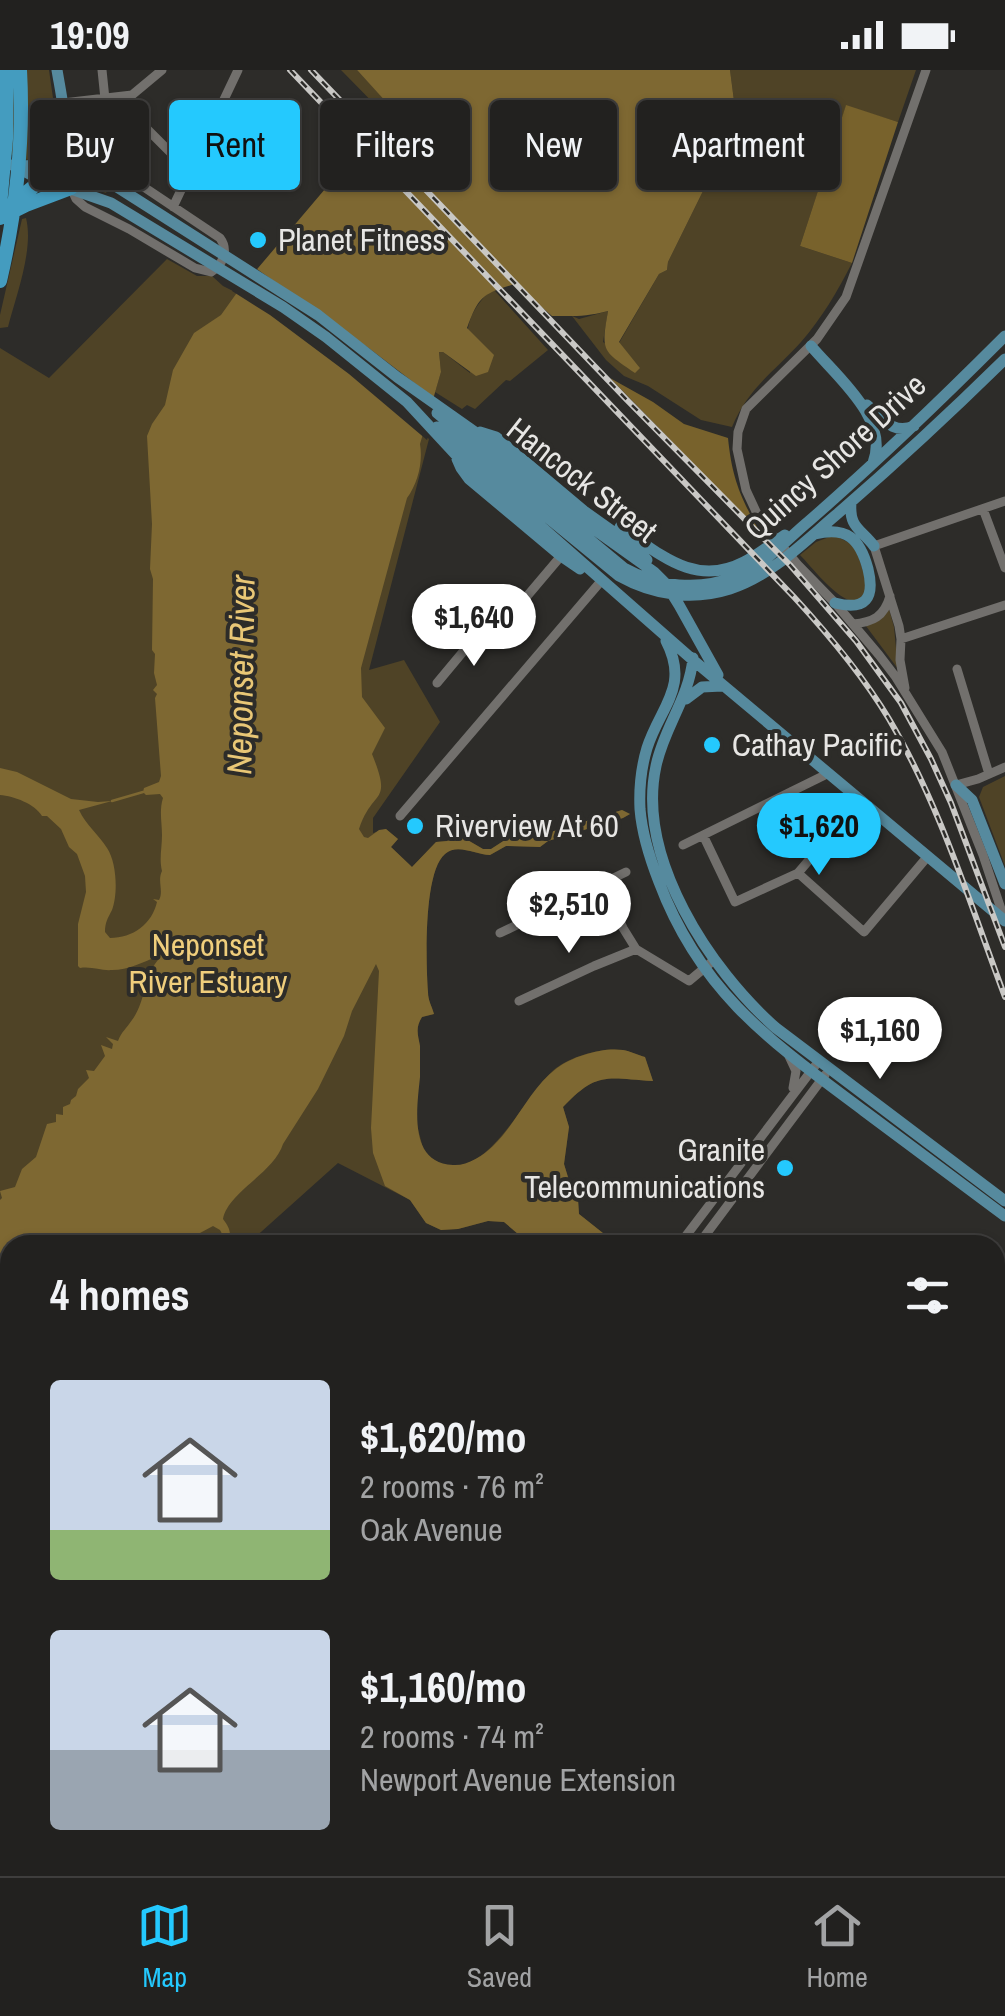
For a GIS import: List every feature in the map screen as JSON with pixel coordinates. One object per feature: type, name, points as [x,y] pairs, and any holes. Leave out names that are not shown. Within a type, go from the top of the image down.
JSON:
[{"type":"highway","points":[[0,146],[10,70]]},
{"type":"highway","points":[[0,206],[10,70]]},
{"type":"highway","points":[[0,251],[19,158],[10,70]]},
{"type":"highway","points":[[0,177],[0,196]]},
{"type":"highway","points":[[0,281],[4,223],[33,190]]},
{"type":"highway","points":[[4,223],[26,205],[66,190]]},
{"type":"main road","points":[[58,70],[63,100]]},
{"type":"main road","points":[[1,159],[30,167]]},
{"type":"main road","points":[[1,159],[30,173]]},
{"type":"main road","points":[[76,190],[183,238]]},
{"type":"main road","points":[[121,190],[183,238],[350,348]]},
{"type":"main road","name":"Quincy Shore Drive","points":[[407,402],[608,568],[643,588],[682,595],[709,594],[766,571],[1005,336]]},
{"type":"main road","points":[[810,346],[870,417],[877,451],[871,467]]},
{"type":"main road","name":"Hancock Street","points":[[350,348],[551,488],[601,535],[658,575],[712,667],[737,697]]},
{"type":"main road","name":"Hancock Street","points":[[350,348],[444,444],[693,660],[1005,921]]},
{"type":"main road","name":"Quincy Shore Drive","points":[[396,378],[608,557],[646,578],[682,586],[726,580],[761,563],[851,502],[1005,359]]},
{"type":"main road","points":[[852,393],[895,429],[916,425]]},
{"type":"main road","points":[[602,580],[561,556],[469,479],[459,465],[458,454],[472,434],[490,434],[551,488],[689,569],[720,570],[806,531],[845,534],[857,542],[863,553],[872,585],[864,602],[835,602]]},
{"type":"main road","points":[[851,502],[853,524],[874,546]]},
{"type":"main road","points":[[658,630],[679,632],[688,621]]},
{"type":"main road","points":[[688,621],[693,638],[690,681],[662,744],[653,788],[654,818],[665,862],[709,964],[738,1010],[787,1053],[819,1071]]},
{"type":"main road","points":[[658,630],[672,654],[675,679],[644,761],[641,816],[652,863],[679,927],[709,964],[819,1071],[1002,1212]]},
{"type":"main road","points":[[681,706],[698,688],[726,688]]},
{"type":"main road","points":[[956,785],[972,800],[1005,884]]},
{"type":"street","points":[[102,70],[105,99]]},
{"type":"street","points":[[94,100],[139,92],[162,70]]},
{"type":"street","points":[[224,100],[238,70]]},
{"type":"street","points":[[926,70],[851,287],[832,320],[810,346],[746,409],[737,450],[746,490],[760,520],[835,602],[894,676],[942,752],[1005,921]]},
{"type":"street","points":[[121,98],[126,108],[169,151]]},
{"type":"street","points":[[72,190],[84,207],[195,268],[214,270],[224,254],[222,240],[148,190]]},
{"type":"street","points":[[172,207],[181,190]]},
{"type":"street","points":[[907,696],[900,660],[901,639],[874,546],[1005,501]]},
{"type":"street","points":[[984,509],[1005,568]]},
{"type":"street","points":[[437,683],[489,622],[517,608],[561,556]]},
{"type":"street","points":[[400,816],[602,580]]},
{"type":"street","points":[[853,624],[876,620],[890,596]]},
{"type":"street","points":[[901,639],[1005,605]]},
{"type":"street","points":[[956,669],[989,774]]},
{"type":"street","points":[[956,785],[1005,767]]},
{"type":"street","points":[[682,845],[829,773]]},
{"type":"street","points":[[703,835],[735,902],[798,872],[860,800]]},
{"type":"street","points":[[798,872],[864,932],[928,856]]},
{"type":"street","points":[[500,932],[626,872]]},
{"type":"street","points":[[602,883],[636,949],[689,981],[709,964]]},
{"type":"street","points":[[520,1001],[636,949]]},
{"type":"street","points":[[787,1053],[796,1071],[789,1098]]},
{"type":"street","points":[[686,1235],[789,1098],[819,1071]]},
{"type":"street","points":[[705,1235],[819,1071]]},
{"type":"green space","points":[[0,70],[49,70],[53,100],[30,100],[30,160],[0,148]]},
{"type":"green space","points":[[341,70],[357,70],[385,100],[370,100]]},
{"type":"green space","points":[[730,70],[916,70],[898,122],[846,106],[840,124],[840,100],[734,100]]},
{"type":"green space","points":[[704,190],[818,190],[800,246],[852,263],[816,324],[754,391],[732,427],[701,420],[648,386],[624,376],[606,360],[572,316],[579,319],[608,311],[603,342],[640,368],[619,343],[659,274],[667,270]]},
{"type":"green space","points":[[26,218],[28,244],[23,272],[8,327],[0,328],[22,219]]},
{"type":"green space","name":"Neponset River Estuary","points":[[167,259],[197,276],[212,276],[237,293],[429,439],[369,670],[404,660],[440,722],[373,818],[373,833],[386,829],[398,839],[391,847],[412,867],[436,842],[459,835],[483,849],[491,849],[508,838],[541,835],[622,810],[630,814],[540,847],[506,846],[490,855],[461,849],[450,851],[438,864],[429,898],[427,941],[428,995],[434,1014],[422,1017],[418,1028],[416,1121],[424,1152],[444,1164],[463,1165],[481,1156],[498,1140],[556,1068],[588,1053],[606,1050],[645,1057],[653,1081],[603,1079],[585,1087],[563,1107],[569,1127],[564,1164],[578,1199],[579,1214],[605,1235],[519,1235],[504,1222],[488,1221],[441,1230],[426,1223],[410,1200],[338,1163],[258,1235],[0,1235],[0,348],[49,378]]},
{"type":"green space","points":[[490,291],[495,291],[548,350],[510,381],[506,380],[475,409],[467,405],[462,409],[435,392],[441,372],[439,352],[470,373],[470,320]]},
{"type":"green space","points":[[829,537],[855,546],[868,586],[858,600],[836,592],[800,555]]},
{"type":"green space","points":[[889,609],[898,669],[866,626],[880,620]]},
{"type":"green space","points":[[1005,776],[1005,866],[979,797],[983,787]]},
{"type":"shaded area","points":[[846,105],[898,122],[852,263],[800,246],[818,190],[840,190],[840,123]]},
{"type":"shaded area","points":[[610,378],[684,424],[728,438],[738,486],[759,531]]},
{"type":"water","name":"Neponset River Estuary","points":[[357,70],[730,70],[734,100],[637,100],[637,190],[704,190],[667,270],[659,274],[619,342],[640,368],[635,373],[606,349],[608,311],[552,316],[515,284],[483,298],[467,328],[494,355],[488,372],[476,376],[439,352],[441,372],[420,444],[419,472],[407,498],[361,668],[362,697],[385,728],[372,754],[381,790],[359,829],[368,838],[386,829],[398,839],[391,847],[412,867],[436,842],[459,835],[483,849],[491,849],[508,838],[541,835],[622,810],[630,814],[540,847],[506,846],[490,855],[461,849],[445,854],[438,864],[429,898],[428,995],[434,1014],[422,1017],[418,1025],[418,1132],[428,1155],[453,1165],[469,1162],[489,1150],[539,1085],[564,1064],[606,1050],[623,1050],[645,1057],[653,1081],[603,1079],[585,1087],[563,1107],[569,1127],[564,1164],[578,1199],[579,1214],[605,1235],[519,1235],[504,1222],[488,1221],[441,1230],[426,1223],[410,1200],[385,1186],[373,1153],[371,1128],[379,971],[376,964],[318,1089],[271,1164],[227,1209],[223,1219],[230,1235],[223,1235],[213,1226],[198,1235],[0,1235],[0,1191],[15,1187],[22,1169],[36,1157],[47,1124],[56,1122],[56,1114],[63,1115],[63,1107],[70,1104],[89,1078],[86,1070],[94,1071],[105,1056],[101,1045],[112,1049],[113,1044],[106,1037],[118,1041],[137,1013],[151,971],[160,958],[118,970],[78,966],[78,924],[86,892],[77,854],[47,816],[24,801],[0,795],[0,768],[17,772],[71,799],[112,801],[79,810],[113,862],[115,896],[105,932],[110,938],[118,937],[146,923],[157,902],[153,899],[159,900],[161,893],[163,798],[143,792],[159,782],[161,776],[157,694],[153,690],[157,685],[152,650],[147,436],[165,405],[173,370],[194,333],[221,315],[324,190],[470,190],[470,100],[384,100]]},
{"type":"pier","points":[[254,267],[438,401],[427,440],[349,374],[232,291]]},
{"type":"waterway","points":[[112,801],[143,792]]},
{"type":"railway","points":[[290,70],[794,597],[856,671],[889,719],[924,786],[1005,997]]},
{"type":"railway","points":[[311,70],[790,565],[856,641],[901,703],[931,759],[1005,947]]},
{"type":"place","name":"Planet Fitness","points":[[258,240]]},
{"type":"place","name":"Cathay Pacific","points":[[712,745]]},
{"type":"place","name":"Riverview At 60","points":[[415,826]]},
{"type":"place","name":"Granite Telecommunications","points":[[785,1168]]},
{"type":"water label","name":"Neponset River","points":[[241,675]]}]
